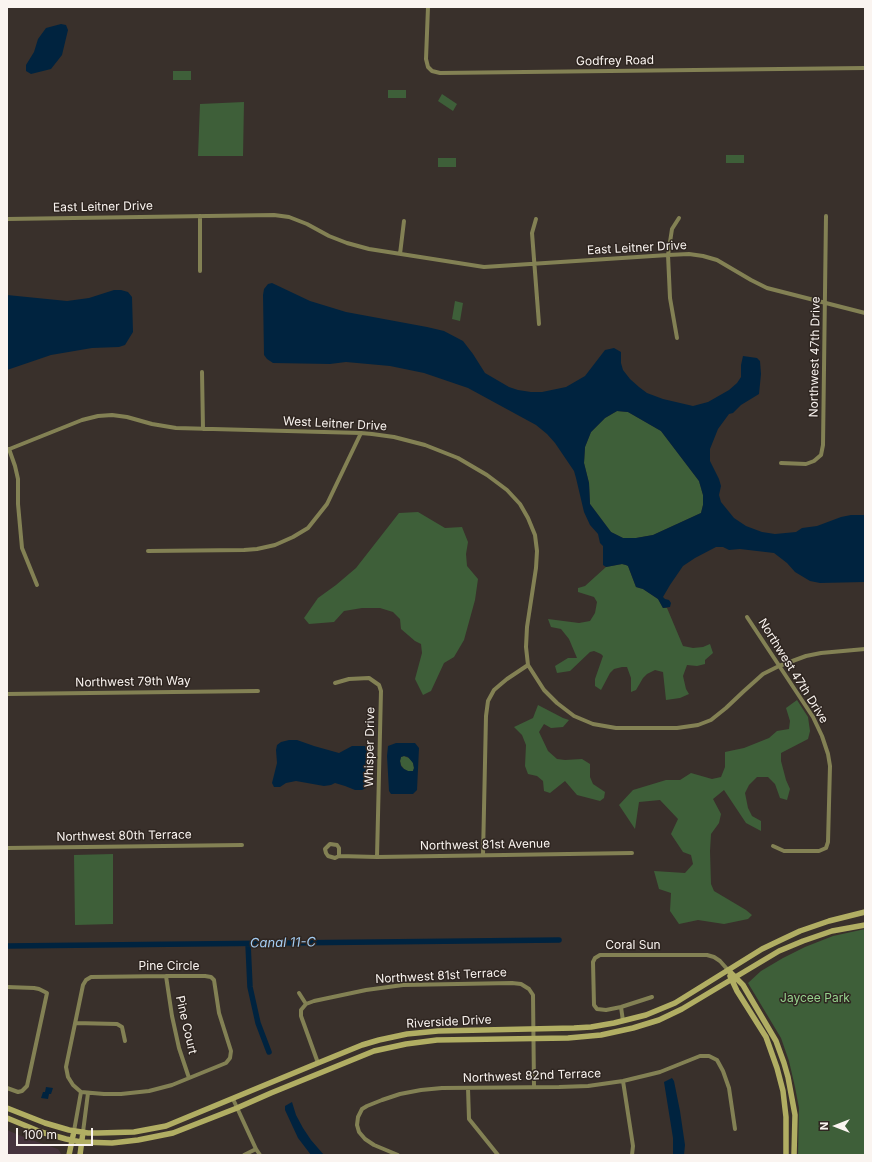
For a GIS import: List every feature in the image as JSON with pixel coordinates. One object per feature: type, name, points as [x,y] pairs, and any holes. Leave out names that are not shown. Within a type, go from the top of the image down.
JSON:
[{"type":"street","name":"Godfrey Road","points":[[428,7],[426,59],[428,67],[432,71],[440,73],[865,68]]},
{"type":"street","name":"East Leitner Drive","points":[[7,219],[274,215],[289,217],[307,224],[329,236],[369,249],[484,267],[689,254],[718,260],[767,288],[865,313]]},
{"type":"street","points":[[200,216],[200,272]]},
{"type":"street","name":"Northwest 47th Drive","points":[[781,463],[806,464],[814,461],[821,455],[823,445],[826,216]]},
{"type":"street","points":[[677,338],[670,298],[668,255],[672,229],[679,218]]},
{"type":"street","points":[[536,219],[532,233],[539,324]]},
{"type":"street","points":[[400,254],[404,221]]},
{"type":"street","points":[[202,372],[202,429]]},
{"type":"street","name":"West Leitner Drive","points":[[8,450],[82,420],[98,416],[112,415],[176,428],[361,433],[394,437],[425,445],[458,458],[487,475],[507,490],[520,504],[528,518],[535,535],[537,551],[526,638],[528,665],[544,690],[557,703],[574,716],[593,724],[616,728],[677,728],[698,725],[711,720],[763,674],[780,666],[806,656],[821,653],[865,649]]},
{"type":"street","points":[[148,551],[257,549],[275,545],[293,537],[308,528],[327,504],[361,433]]},
{"type":"street","points":[[8,450],[15,466],[18,479],[18,504],[22,548],[37,585]]},
{"type":"street","name":"Northwest 47th Drive","points":[[747,617],[813,717],[822,736],[830,766],[828,842],[826,848],[819,852],[784,852],[773,846]]},
{"type":"street","points":[[483,856],[486,716],[488,701],[494,690],[528,665]]},
{"type":"street","name":"Whisper Drive","points":[[335,683],[350,679],[369,678],[379,685],[381,691],[377,857]]},
{"type":"street","name":"Northwest 79th Way","points":[[7,694],[258,691]]},
{"type":"street","name":"Northwest 80th Terrace","points":[[7,848],[242,845]]},
{"type":"street","name":"Northwest 81st Avenue","points":[[339,856],[377,857],[632,854]]},
{"type":"street","name":"Riverside Drive","points":[[7,1108],[45,1123],[74,1131],[98,1133],[134,1132],[166,1126],[362,1045],[407,1034],[438,1031],[591,1027],[623,1021],[646,1014],[675,1003],[762,949],[800,931],[829,921],[865,912]]},
{"type":"street","name":"Riverside Drive","points":[[7,1118],[41,1132],[82,1142],[112,1143],[138,1140],[173,1133],[374,1051],[406,1044],[437,1040],[589,1037],[633,1028],[659,1020],[675,1013],[779,951],[832,931],[865,925]]},
{"type":"street","name":"Coral Sun","points":[[652,997],[606,1010],[596,1009],[594,1005],[593,962],[595,958],[600,955],[707,955],[720,961],[728,970]]},
{"type":"street","points":[[728,970],[734,978],[766,1037],[777,1068],[783,1091],[786,1117],[786,1155]]},
{"type":"street","name":"Pine Court","points":[[166,976],[172,1016],[179,1048],[189,1078]]},
{"type":"street","name":"Pine Circle","points":[[91,977],[211,977],[214,980],[219,1013],[231,1051],[230,1058],[226,1063],[172,1085],[149,1091],[121,1094],[81,1092],[73,1085],[68,1077],[66,1068],[75,1024],[83,985],[86,980],[91,977]]},
{"type":"street","points":[[734,978],[743,985],[776,1040],[784,1063],[790,1083],[795,1115],[794,1155]]},
{"type":"street","name":"Northwest 81st Terrace","points":[[306,1004],[366,990],[403,985],[512,983],[521,984],[529,989],[533,995],[534,1029]]},
{"type":"street","points":[[7,987],[39,989],[46,993],[46,997],[27,1086],[22,1091],[18,1092],[7,1088]]},
{"type":"street","points":[[299,993],[306,1004],[301,1010],[301,1016],[318,1063]]},
{"type":"street","points":[[620,1007],[623,1021]]},
{"type":"street","points":[[75,1024],[117,1024],[122,1028],[125,1040]]},
{"type":"street","points":[[534,1029],[534,1087]]},
{"type":"street","name":"Northwest 82nd Terrace","points":[[398,1155],[374,1145],[365,1139],[357,1125],[358,1117],[362,1110],[382,1100],[400,1094],[421,1090],[442,1088],[588,1086],[623,1081],[660,1072],[700,1056],[709,1056],[717,1060],[723,1071],[729,1088],[735,1128]]},
{"type":"street","points":[[623,1081],[633,1146],[632,1155]]},
{"type":"street","points":[[468,1088],[470,1119],[498,1155]]},
{"type":"street","points":[[69,1155],[81,1092]]},
{"type":"street","points":[[80,1155],[88,1093]]},
{"type":"street","points":[[233,1099],[256,1150],[260,1155]]},
{"type":"street","points":[[244,1155],[256,1150]]},
{"type":"shaded area","points":[[7,1130],[58,1149],[62,1155],[7,1155]]},
{"type":"green space","points":[[173,71],[191,71],[191,80],[173,80]]},
{"type":"green space","points":[[388,90],[406,90],[406,98],[388,98]]},
{"type":"green space","points":[[442,94],[457,104],[453,111],[438,101]]},
{"type":"green space","points":[[244,102],[243,156],[198,156],[200,104]]},
{"type":"green space","points":[[726,155],[744,155],[744,163],[726,163]]},
{"type":"green space","points":[[438,158],[456,158],[456,167],[438,167]]},
{"type":"green space","points":[[455,301],[463,303],[460,321],[452,319]]},
{"type":"green space","points":[[617,411],[628,412],[661,431],[699,481],[703,495],[701,513],[653,535],[636,538],[623,538],[611,532],[590,504],[589,483],[584,463],[585,447],[591,432],[605,418]]},
{"type":"green space","points":[[418,512],[445,528],[462,527],[468,542],[466,554],[467,566],[478,579],[475,600],[464,640],[454,657],[444,663],[431,691],[423,695],[415,679],[422,653],[421,644],[401,629],[400,619],[393,612],[380,608],[362,608],[344,611],[334,622],[309,624],[304,618],[318,598],[356,568],[399,513]]},
{"type":"green space","points":[[622,564],[628,566],[636,587],[643,589],[658,599],[663,608],[667,608],[683,646],[693,648],[703,647],[710,644],[713,653],[705,660],[705,664],[697,666],[687,665],[683,676],[686,689],[689,694],[680,698],[666,700],[663,672],[655,670],[647,674],[636,690],[631,692],[631,678],[627,667],[614,669],[610,673],[601,690],[595,686],[595,679],[603,656],[594,651],[590,652],[570,671],[557,673],[555,666],[568,658],[577,658],[569,639],[561,629],[551,627],[548,619],[579,623],[590,621],[595,613],[597,602],[594,597],[578,592],[578,588],[585,586],[606,567]]},
{"type":"green space","points":[[797,700],[808,717],[810,731],[808,739],[781,753],[781,761],[790,789],[787,800],[780,798],[775,784],[768,777],[757,777],[749,785],[745,793],[748,808],[752,816],[761,821],[761,831],[746,823],[724,790],[713,799],[721,814],[719,823],[711,834],[711,884],[714,891],[752,915],[748,919],[724,924],[698,920],[679,924],[670,911],[671,893],[659,889],[654,871],[685,873],[693,864],[691,855],[683,852],[671,834],[678,819],[660,800],[639,802],[635,829],[619,805],[633,790],[666,780],[680,780],[691,773],[712,779],[721,777],[725,767],[725,752],[744,748],[769,738],[777,731],[789,729],[790,721],[786,708]]},
{"type":"green space","points":[[538,705],[569,720],[563,727],[551,728],[544,724],[539,732],[548,751],[557,759],[582,759],[590,764],[590,777],[593,784],[605,792],[604,798],[600,801],[577,795],[565,781],[550,793],[544,791],[543,781],[537,776],[528,774],[525,766],[526,745],[522,735],[514,727],[533,718]]},
{"type":"green space","points":[[404,756],[411,759],[414,768],[413,771],[404,769],[401,765],[401,757]]},
{"type":"green space","points":[[113,854],[113,924],[75,925],[74,855]]},
{"type":"green space","name":"Jaycee Park","points":[[865,929],[865,1155],[798,1155],[799,1108],[789,1061],[781,1038],[748,983],[761,971],[805,947],[833,936]]},
{"type":"water","points":[[61,24],[66,25],[68,30],[62,55],[51,69],[31,74],[26,71],[26,65],[34,52],[38,39],[46,28]]},
{"type":"water","points":[[272,283],[310,301],[346,312],[444,331],[463,341],[485,373],[509,387],[531,392],[542,392],[566,387],[585,376],[605,350],[614,348],[621,352],[621,363],[623,370],[630,379],[647,393],[663,399],[693,406],[708,402],[729,390],[737,383],[741,377],[743,356],[757,358],[760,361],[761,374],[759,394],[741,405],[733,413],[729,414],[718,429],[710,449],[710,461],[721,486],[719,495],[721,502],[734,518],[746,526],[762,532],[775,534],[796,532],[802,528],[817,526],[841,517],[865,515],[865,582],[820,583],[810,581],[795,572],[787,563],[774,553],[740,549],[729,550],[723,547],[716,547],[683,566],[663,597],[669,600],[671,603],[670,607],[663,608],[658,599],[643,589],[636,587],[628,566],[622,564],[606,567],[603,565],[603,546],[600,543],[598,534],[590,525],[584,512],[574,471],[547,434],[536,425],[468,388],[424,373],[390,366],[346,362],[330,364],[273,363],[264,355],[263,295],[264,289],[268,284]],"holes":[[[617,411],[628,412],[661,431],[699,481],[703,495],[701,513],[653,535],[636,538],[623,538],[611,532],[590,504],[589,483],[584,463],[585,447],[591,432],[605,418]]]},
{"type":"water","points":[[114,290],[128,292],[132,297],[133,332],[125,345],[119,347],[92,348],[51,355],[7,370],[7,295],[67,301],[89,298]]},
{"type":"water","points":[[297,740],[339,753],[352,746],[365,746],[368,750],[366,788],[362,790],[355,790],[335,783],[324,786],[296,781],[286,783],[280,787],[274,787],[272,783],[277,763],[277,745],[281,742]]},
{"type":"water","points":[[396,743],[415,743],[419,748],[417,790],[413,794],[391,794],[389,791],[387,756],[388,746]],"holes":[[[401,757],[408,757],[413,763],[413,771],[408,771],[401,766]]]},
{"type":"water","points":[[672,1078],[674,1081],[680,1111],[685,1145],[684,1155],[673,1155],[673,1138],[664,1082]]},
{"type":"water","points":[[46,1087],[53,1088],[48,1099],[41,1098]]},
{"type":"water","points":[[292,1102],[296,1115],[303,1128],[324,1155],[311,1155],[298,1138],[285,1110],[285,1106]]},
{"type":"waterway","name":"Canal 11-C","points":[[7,946],[559,940]]},
{"type":"waterway","points":[[248,944],[250,987],[258,1023],[269,1052]]}]
